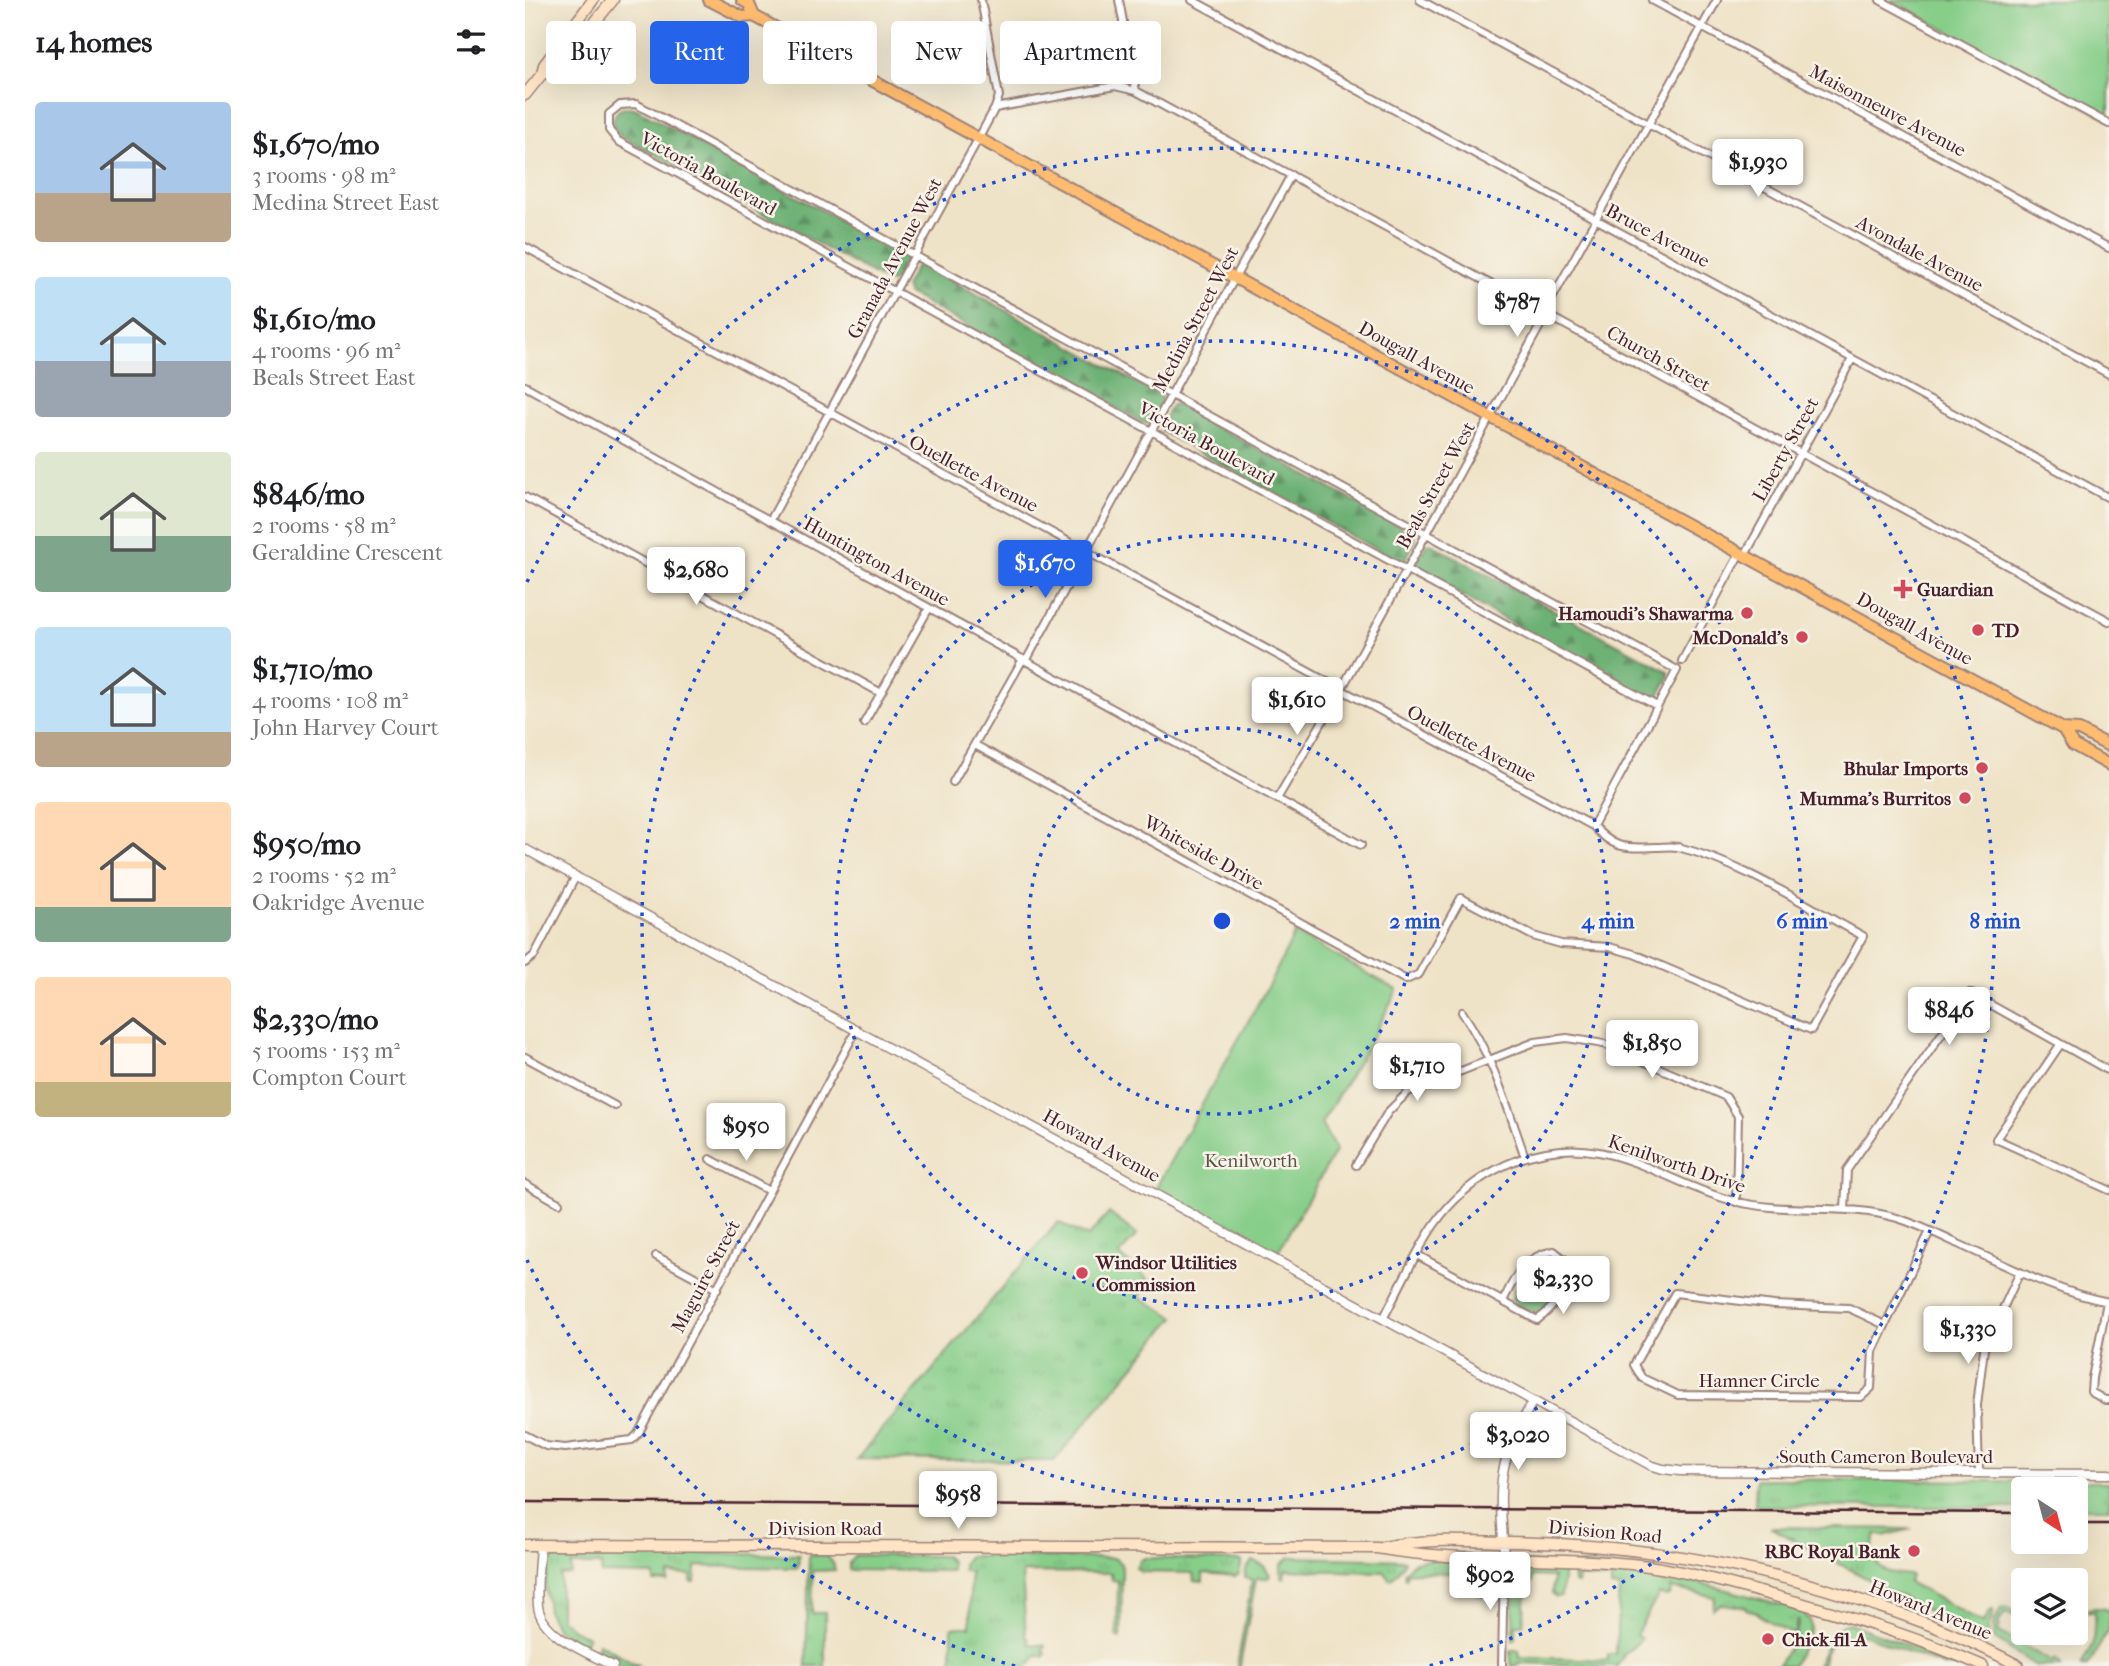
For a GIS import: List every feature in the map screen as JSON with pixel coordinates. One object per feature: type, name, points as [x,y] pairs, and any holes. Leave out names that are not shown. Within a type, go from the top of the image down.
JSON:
[{"type":"main road","points":[[543,74],[544,65],[593,0]]},
{"type":"main road","points":[[525,95],[543,74],[556,70],[613,0]]},
{"type":"main road","name":"Dougall Avenue","points":[[709,0],[742,17],[754,16],[2063,729],[2079,730],[2109,746]]},
{"type":"main road","name":"Dougall Avenue","points":[[742,0],[749,4],[754,16]]},
{"type":"main road","name":"Dougall Avenue","points":[[2063,729],[2073,745],[2109,765]]},
{"type":"main road","name":"Division Road","points":[[1377,1548],[1418,1542],[1583,1545],[1673,1554],[1758,1571],[1828,1589]]},
{"type":"main road","name":"Division Road","points":[[525,1545],[1377,1548],[1430,1556],[1604,1561],[1649,1566],[1689,1573],[1822,1608]]},
{"type":"main road","name":"Howard Avenue","points":[[1828,1589],[1941,1629],[2019,1666]]},
{"type":"main road","name":"Howard Avenue","points":[[1822,1608],[1983,1666]]},
{"type":"street","points":[[981,0],[999,96],[995,108]]},
{"type":"street","points":[[1119,0],[1136,91]]},
{"type":"street","name":"Bruce Avenue","points":[[1192,0],[2109,498]]},
{"type":"street","name":"Avondale Avenue","points":[[1420,0],[2109,374]]},
{"type":"street","name":"Maisonneuve Avenue","points":[[1652,0],[2109,248]]},
{"type":"street","name":"Beals Street West","points":[[1277,799],[1341,690],[1717,0]]},
{"type":"street","points":[[1880,0],[2109,124]]},
{"type":"street","name":"Church Street","points":[[995,108],[1115,86],[1136,91],[2109,621]]},
{"type":"street","name":"Victoria Boulevard","points":[[636,104],[914,255],[1677,670],[1657,706],[618,141],[609,130],[609,114],[620,106],[636,104]]},
{"type":"street","name":"Granada Avenue West","points":[[770,520],[995,108]]},
{"type":"street","name":"Medina Street West","points":[[953,782],[1087,552],[1291,176]]},
{"type":"street","name":"Ouellette Avenue","points":[[525,247],[1593,826],[1605,839],[1618,846],[1674,846],[1735,867],[1863,936],[1811,1030],[1635,954],[1609,947],[1561,944],[1533,936],[1461,898],[1419,974]]},
{"type":"street","name":"Liberty Street","points":[[1682,661],[1852,359]]},
{"type":"street","name":"Huntington Avenue","points":[[525,386],[1361,845]]},
{"type":"street","points":[[525,498],[881,692]]},
{"type":"street","points":[[864,723],[929,608]]},
{"type":"street","points":[[1593,826],[1657,706]]},
{"type":"street","name":"Whiteside Drive","points":[[975,744],[1406,980],[1419,974]]},
{"type":"street","name":"Howard Avenue","points":[[525,849],[1640,1461],[1663,1469]]},
{"type":"street","points":[[525,963],[534,956],[576,876]]},
{"type":"street","points":[[1845,1210],[1847,1170],[1971,993],[2109,1071]]},
{"type":"street","points":[[1462,1012],[1490,1059],[1525,1157]]},
{"type":"street","name":"Maguire Street","points":[[525,1435],[546,1446],[565,1448],[632,1440],[638,1434],[857,1029]]},
{"type":"street","points":[[1356,1164],[1388,1112],[1408,1092],[1535,1042],[1567,1038],[1604,1044],[1725,1097],[1738,1116],[1736,1202]]},
{"type":"street","points":[[2060,1045],[1996,1139],[2109,1190]]},
{"type":"street","points":[[525,1057],[615,1106]]},
{"type":"street","name":"Kenilworth Drive","points":[[1383,1319],[1433,1226],[1451,1204],[1481,1178],[1502,1166],[1558,1149],[1599,1152],[1632,1162],[1698,1191],[1736,1202],[1783,1209],[1865,1211],[1898,1218],[2065,1292],[2108,1302]]},
{"type":"street","points":[[710,1159],[769,1191]]},
{"type":"street","points":[[525,1184],[559,1203]]},
{"type":"street","name":"Hamner Circle","points":[[1885,1325],[1849,1308],[1774,1305],[1675,1293],[1634,1365],[1642,1378],[1678,1395],[1861,1397],[1871,1388],[1873,1351],[1930,1231]]},
{"type":"street","points":[[1417,1255],[1537,1320],[1550,1311],[1569,1276],[1568,1262],[1554,1251],[1538,1254],[1518,1272],[1503,1301]]},
{"type":"street","points":[[656,1255],[717,1289]]},
{"type":"street","points":[[1979,1472],[1977,1405],[1984,1349],[2020,1272]]},
{"type":"street","points":[[2108,1302],[2091,1392],[2109,1400]]},
{"type":"street","points":[[1503,1666],[1503,1472],[1512,1444],[1532,1402]]},
{"type":"street","name":"South Cameron Boulevard","points":[[1663,1469],[2109,1474]]},
{"type":"street","points":[[540,1545],[538,1608],[543,1621],[555,1634],[613,1666]]},
{"type":"green space","points":[[1890,0],[2109,0],[2109,119],[2078,102]]},
{"type":"green space","points":[[624,107],[635,108],[904,255],[906,260],[895,281],[889,283],[619,135],[613,120],[616,113]]},
{"type":"green space","points":[[922,264],[1161,396],[1162,402],[1152,422],[1145,424],[907,293],[905,287],[916,266]]},
{"type":"green space","points":[[1175,404],[1413,533],[1416,540],[1405,560],[1399,562],[1162,432],[1160,427],[1171,405]]},
{"type":"green space","points":[[1429,543],[1669,672],[1657,699],[1650,700],[1417,571],[1415,566]]},
{"type":"green space","name":"Kenilworth","points":[[1295,933],[1397,990],[1374,1035],[1321,1124],[1336,1150],[1276,1255],[1155,1189]]},
{"type":"green space","points":[[1109,1213],[1137,1235],[1119,1255],[1151,1282],[1139,1297],[1175,1317],[1054,1461],[857,1459],[1058,1222],[1088,1237]]},
{"type":"green space","points":[[1552,1256],[1562,1263],[1565,1275],[1544,1311],[1526,1310],[1512,1299],[1517,1284],[1531,1267]]},
{"type":"green space","points":[[1756,1479],[2011,1481],[2011,1508],[1755,1506]]},
{"type":"green space","points":[[2088,1482],[2109,1482],[2109,1508],[2088,1508]]},
{"type":"green space","points":[[1770,1527],[1912,1529],[1883,1536],[1876,1534],[1869,1558],[1876,1560],[1885,1570],[1911,1576],[1908,1582],[1983,1623],[1993,1610],[1988,1627],[1989,1639],[1987,1642]]},
{"type":"green space","points":[[562,1551],[799,1555],[798,1568],[696,1566],[695,1582],[691,1582],[691,1575],[669,1574],[668,1582],[654,1582],[654,1575],[601,1574],[601,1565],[571,1565],[571,1574],[560,1575],[560,1618],[588,1637],[583,1645],[557,1629],[548,1612],[545,1585],[550,1562]]},
{"type":"green space","points":[[809,1555],[826,1555],[835,1570],[813,1571],[812,1613],[825,1613],[825,1666],[806,1666]]},
{"type":"green space","points":[[856,1555],[945,1556],[951,1562],[951,1571],[849,1570],[849,1563]]},
{"type":"green space","points":[[969,1556],[1114,1558],[1121,1564],[1122,1569],[1121,1638],[1117,1637],[1118,1581],[1112,1580],[1111,1573],[1022,1572],[1026,1637],[1029,1644],[1044,1645],[1042,1649],[1046,1654],[1043,1657],[1038,1654],[1028,1666],[952,1666],[952,1627],[970,1627],[970,1572],[963,1571]]},
{"type":"green space","points":[[1290,1557],[1404,1560],[1404,1563],[1392,1579],[1389,1579],[1385,1572],[1285,1570],[1284,1578],[1281,1578],[1281,1565]]},
{"type":"green space","points":[[1145,1558],[1242,1561],[1239,1574],[1235,1576],[1203,1573],[1203,1582],[1194,1581],[1193,1573],[1140,1572],[1136,1568],[1139,1561]]},
{"type":"green space","points":[[1458,1559],[1484,1563],[1491,1567],[1489,1569],[1494,1579],[1492,1595],[1479,1595],[1467,1579],[1466,1573],[1407,1572],[1405,1579],[1404,1572],[1413,1563],[1423,1560]]},
{"type":"green space","points":[[1253,1561],[1264,1566],[1270,1575],[1268,1578],[1256,1578],[1240,1666],[1237,1666],[1252,1580],[1245,1578],[1246,1569]]},
{"type":"green space","points":[[1524,1562],[1560,1564],[1564,1569],[1561,1596],[1556,1597],[1552,1593],[1553,1577],[1532,1576],[1532,1583],[1527,1583],[1523,1625],[1516,1625],[1516,1638],[1513,1640],[1514,1577],[1518,1570],[1516,1568]]},
{"type":"green space","points":[[1578,1564],[1652,1570],[1802,1610],[1810,1619],[1811,1628],[1792,1666],[1778,1666],[1796,1636],[1799,1620],[1794,1635],[1746,1607],[1721,1604],[1713,1609],[1715,1597],[1671,1588],[1670,1595],[1666,1597],[1659,1594],[1636,1635],[1641,1639],[1617,1666],[1518,1663],[1517,1666],[1511,1666],[1513,1650],[1519,1650],[1520,1657],[1608,1660],[1608,1654],[1616,1654],[1619,1588],[1611,1587],[1611,1579],[1579,1577],[1578,1584],[1574,1583],[1573,1569]]},
{"type":"green space","points":[[2001,1608],[2011,1609],[2011,1615],[2005,1613],[1998,1624],[1998,1631],[2011,1638],[2011,1645],[2022,1645],[2052,1662],[2054,1659],[2060,1662],[2061,1666],[2036,1666],[1995,1639],[1993,1625]]},
{"type":"green space","points":[[2088,1609],[2105,1609],[2109,1612],[2109,1629],[2088,1666],[2081,1666],[2093,1643],[2095,1612],[2088,1612]]},
{"type":"green space","points":[[1849,1623],[1962,1666],[1943,1666],[1864,1634],[1835,1638],[1825,1654],[1822,1666],[1817,1666],[1833,1634]]},
{"type":"green space","points":[[598,1643],[640,1666],[622,1666],[596,1652]]},
{"type":"railway","points":[[525,1502],[2011,1513]]},
{"type":"railway","points":[[2088,1524],[2109,1524]]},
{"type":"place","name":"Guardian","points":[[1903,589]]},
{"type":"place","name":"Hamoudi's Shawarma","points":[[1747,613]]},
{"type":"place","name":"TD","points":[[1978,630]]},
{"type":"place","name":"McDonald's","points":[[1802,637]]},
{"type":"place","name":"Bhular Imports","points":[[1982,768]]},
{"type":"place","name":"Mumma's Burritos","points":[[1965,798]]},
{"type":"place","name":"Windsor Utilities Commission","points":[[1082,1273]]},
{"type":"place","name":"RBC Royal Bank","points":[[1914,1551]]},
{"type":"place","name":"Chick-fil-A","points":[[1768,1639]]}]
